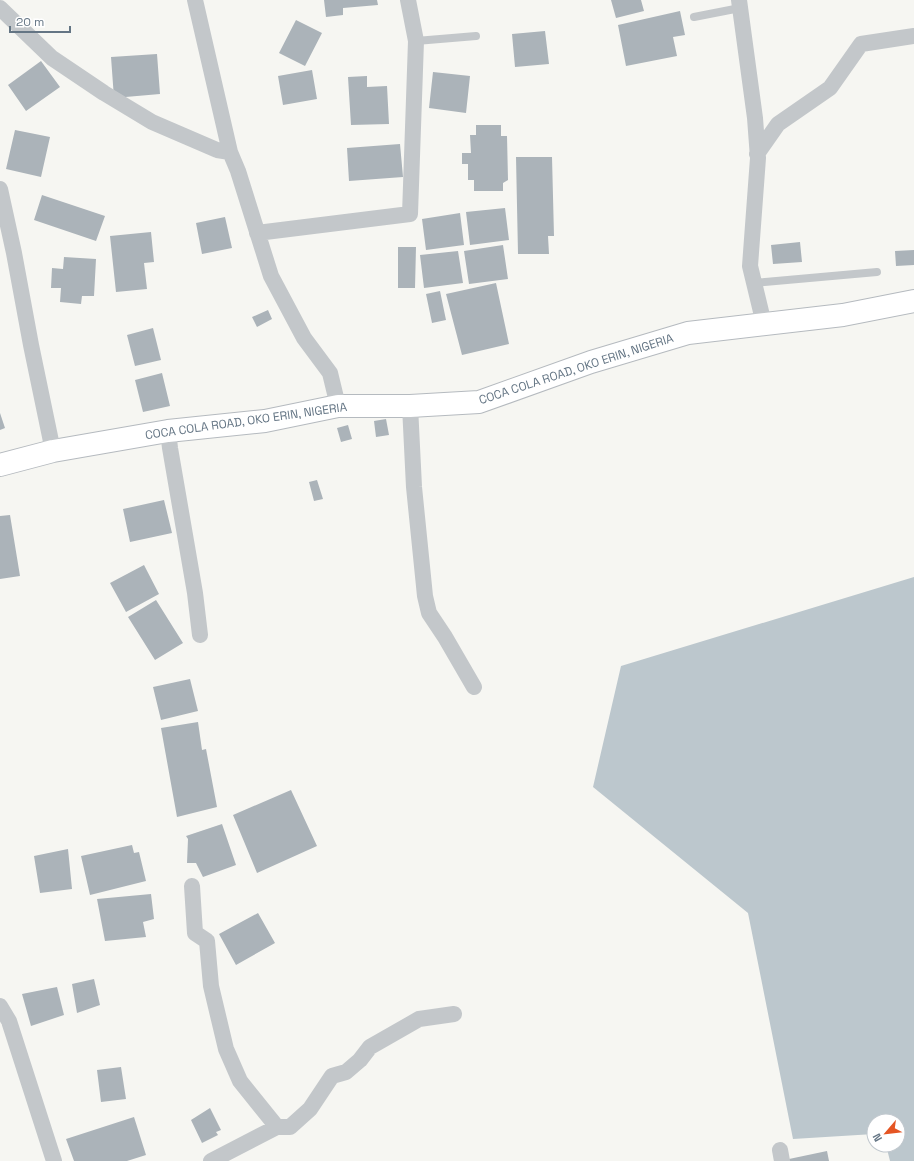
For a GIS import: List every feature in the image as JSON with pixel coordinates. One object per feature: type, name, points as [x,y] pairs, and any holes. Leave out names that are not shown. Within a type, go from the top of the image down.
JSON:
[{"type":"street","points":[[195,0],[230,152],[238,171],[271,276],[304,338],[330,373],[338,406]]},
{"type":"street","points":[[257,233],[410,214],[416,41],[408,0]]},
{"type":"street","points":[[739,4],[755,118],[757,154],[750,266],[764,324]]},
{"type":"street","points":[[0,8],[52,58],[104,93],[152,122],[217,150],[230,152]]},
{"type":"street","points":[[757,154],[778,124],[830,88],[861,44],[914,36]]},
{"type":"street","points":[[0,189],[54,451]]},
{"type":"street","name":"COCA COLA ROAD, OKO ERIN, NIGERIA","points":[[0,465],[54,451],[168,430],[265,421],[338,406],[410,406],[479,402],[591,362],[688,333],[843,315],[914,301]]},
{"type":"street","points":[[410,406],[414,487],[425,596],[429,613],[445,637],[474,687]]},
{"type":"street","points":[[168,430],[195,593],[200,635]]},
{"type":"street","points":[[192,886],[195,933],[207,941],[211,986],[226,1049],[240,1081],[277,1127]]},
{"type":"street","points":[[0,1006],[8,1021],[54,1161]]},
{"type":"street","points":[[211,1161],[277,1127],[290,1127],[310,1109],[332,1076],[346,1072],[360,1060],[370,1047],[419,1019],[454,1014]]},
{"type":"lane","points":[[694,17],[739,4]]},
{"type":"lane","points":[[416,41],[476,36]]},
{"type":"lane","points":[[754,283],[877,272]]},
{"type":"shaded area","points":[[914,577],[914,1161],[890,1161],[888,1153],[906,1153],[906,1113],[866,1113],[866,1134],[793,1139],[748,913],[593,787],[621,666]]},
{"type":"building","points":[[324,0],[377,0],[378,5],[343,8],[343,15],[326,17]]},
{"type":"building","points":[[611,0],[641,0],[644,11],[616,18]]},
{"type":"building","points":[[680,11],[685,35],[673,37],[677,56],[626,66],[618,25]]},
{"type":"building","points":[[296,20],[322,33],[305,66],[279,53]]},
{"type":"building","points":[[545,31],[549,64],[515,67],[512,34]]},
{"type":"building","points":[[157,54],[160,94],[114,98],[111,57]]},
{"type":"building","points":[[41,61],[60,87],[26,111],[8,85]]},
{"type":"building","points":[[312,70],[317,99],[283,105],[278,76]]},
{"type":"building","points":[[433,72],[470,76],[466,113],[429,108]]},
{"type":"building","points":[[367,76],[367,87],[387,86],[389,124],[351,125],[348,77]]},
{"type":"building","points":[[476,125],[501,125],[501,136],[507,136],[508,180],[503,183],[503,191],[474,191],[474,180],[468,180],[468,164],[462,164],[462,153],[471,153],[470,135],[476,135]]},
{"type":"building","points":[[15,130],[50,137],[41,177],[6,169]]},
{"type":"building","points":[[400,144],[403,177],[349,181],[347,148]]},
{"type":"building","points":[[516,157],[552,157],[554,236],[548,236],[549,254],[518,254]]},
{"type":"building","points":[[42,195],[105,216],[96,241],[34,220]]},
{"type":"building","points":[[505,208],[509,240],[470,245],[466,212]]},
{"type":"building","points":[[460,213],[464,245],[426,250],[422,219]]},
{"type":"building","points":[[225,217],[232,248],[202,254],[196,223]]},
{"type":"building","points":[[151,232],[154,262],[144,263],[147,289],[116,292],[110,236]]},
{"type":"building","points":[[800,242],[802,262],[773,264],[771,245]]},
{"type":"building","points":[[503,245],[508,279],[469,284],[464,251]]},
{"type":"building","points":[[398,247],[416,247],[415,288],[398,288]]},
{"type":"building","points":[[914,250],[914,265],[896,266],[895,251]]},
{"type":"building","points":[[458,251],[463,283],[424,288],[420,255]]},
{"type":"building","points":[[64,257],[96,259],[94,296],[82,296],[81,304],[60,302],[61,288],[51,288],[52,268],[63,269]]},
{"type":"building","points":[[496,283],[509,344],[462,355],[446,294]]},
{"type":"building","points":[[440,291],[446,320],[432,323],[426,294]]},
{"type":"building","points":[[268,310],[272,319],[257,327],[252,317]]},
{"type":"building","points":[[153,328],[161,360],[135,366],[127,335]]},
{"type":"building","points":[[162,373],[170,406],[143,412],[135,380]]},
{"type":"building","points":[[0,413],[5,428],[0,430]]},
{"type":"building","points":[[386,419],[389,435],[376,437],[374,421]]},
{"type":"building","points":[[348,425],[352,439],[341,442],[337,428]]},
{"type":"building","points":[[317,480],[323,499],[314,501],[309,482]]},
{"type":"building","points":[[164,500],[172,533],[130,542],[123,509]]},
{"type":"building","points":[[10,515],[20,576],[0,579],[0,516]]},
{"type":"building","points":[[144,565],[159,594],[126,612],[110,583]]},
{"type":"building","points":[[156,600],[183,643],[155,660],[128,617]]},
{"type":"building","points":[[190,679],[198,711],[161,720],[153,687]]},
{"type":"building","points":[[198,722],[202,750],[206,749],[217,807],[177,817],[161,728]]},
{"type":"building","points":[[291,790],[317,846],[257,873],[233,815]]},
{"type":"building","points":[[222,824],[236,865],[203,877],[196,863],[187,863],[188,839],[186,836]]},
{"type":"building","points":[[132,845],[134,853],[139,852],[146,881],[90,895],[81,856]]},
{"type":"building","points":[[68,849],[72,889],[40,893],[34,856]]},
{"type":"building","points":[[151,894],[154,919],[143,922],[146,937],[105,941],[97,899]]},
{"type":"building","points":[[258,913],[275,943],[236,965],[219,934]]},
{"type":"building","points":[[94,979],[100,1005],[77,1013],[72,984]]},
{"type":"building","points":[[57,987],[64,1015],[31,1026],[22,994]]},
{"type":"building","points":[[121,1067],[126,1099],[101,1102],[97,1070]]},
{"type":"building","points":[[210,1108],[221,1130],[216,1132],[218,1135],[202,1143],[191,1120]]},
{"type":"building","points":[[134,1117],[146,1155],[127,1161],[74,1161],[66,1139]]},
{"type":"building","points":[[827,1151],[829,1161],[789,1161],[789,1159]]}]
